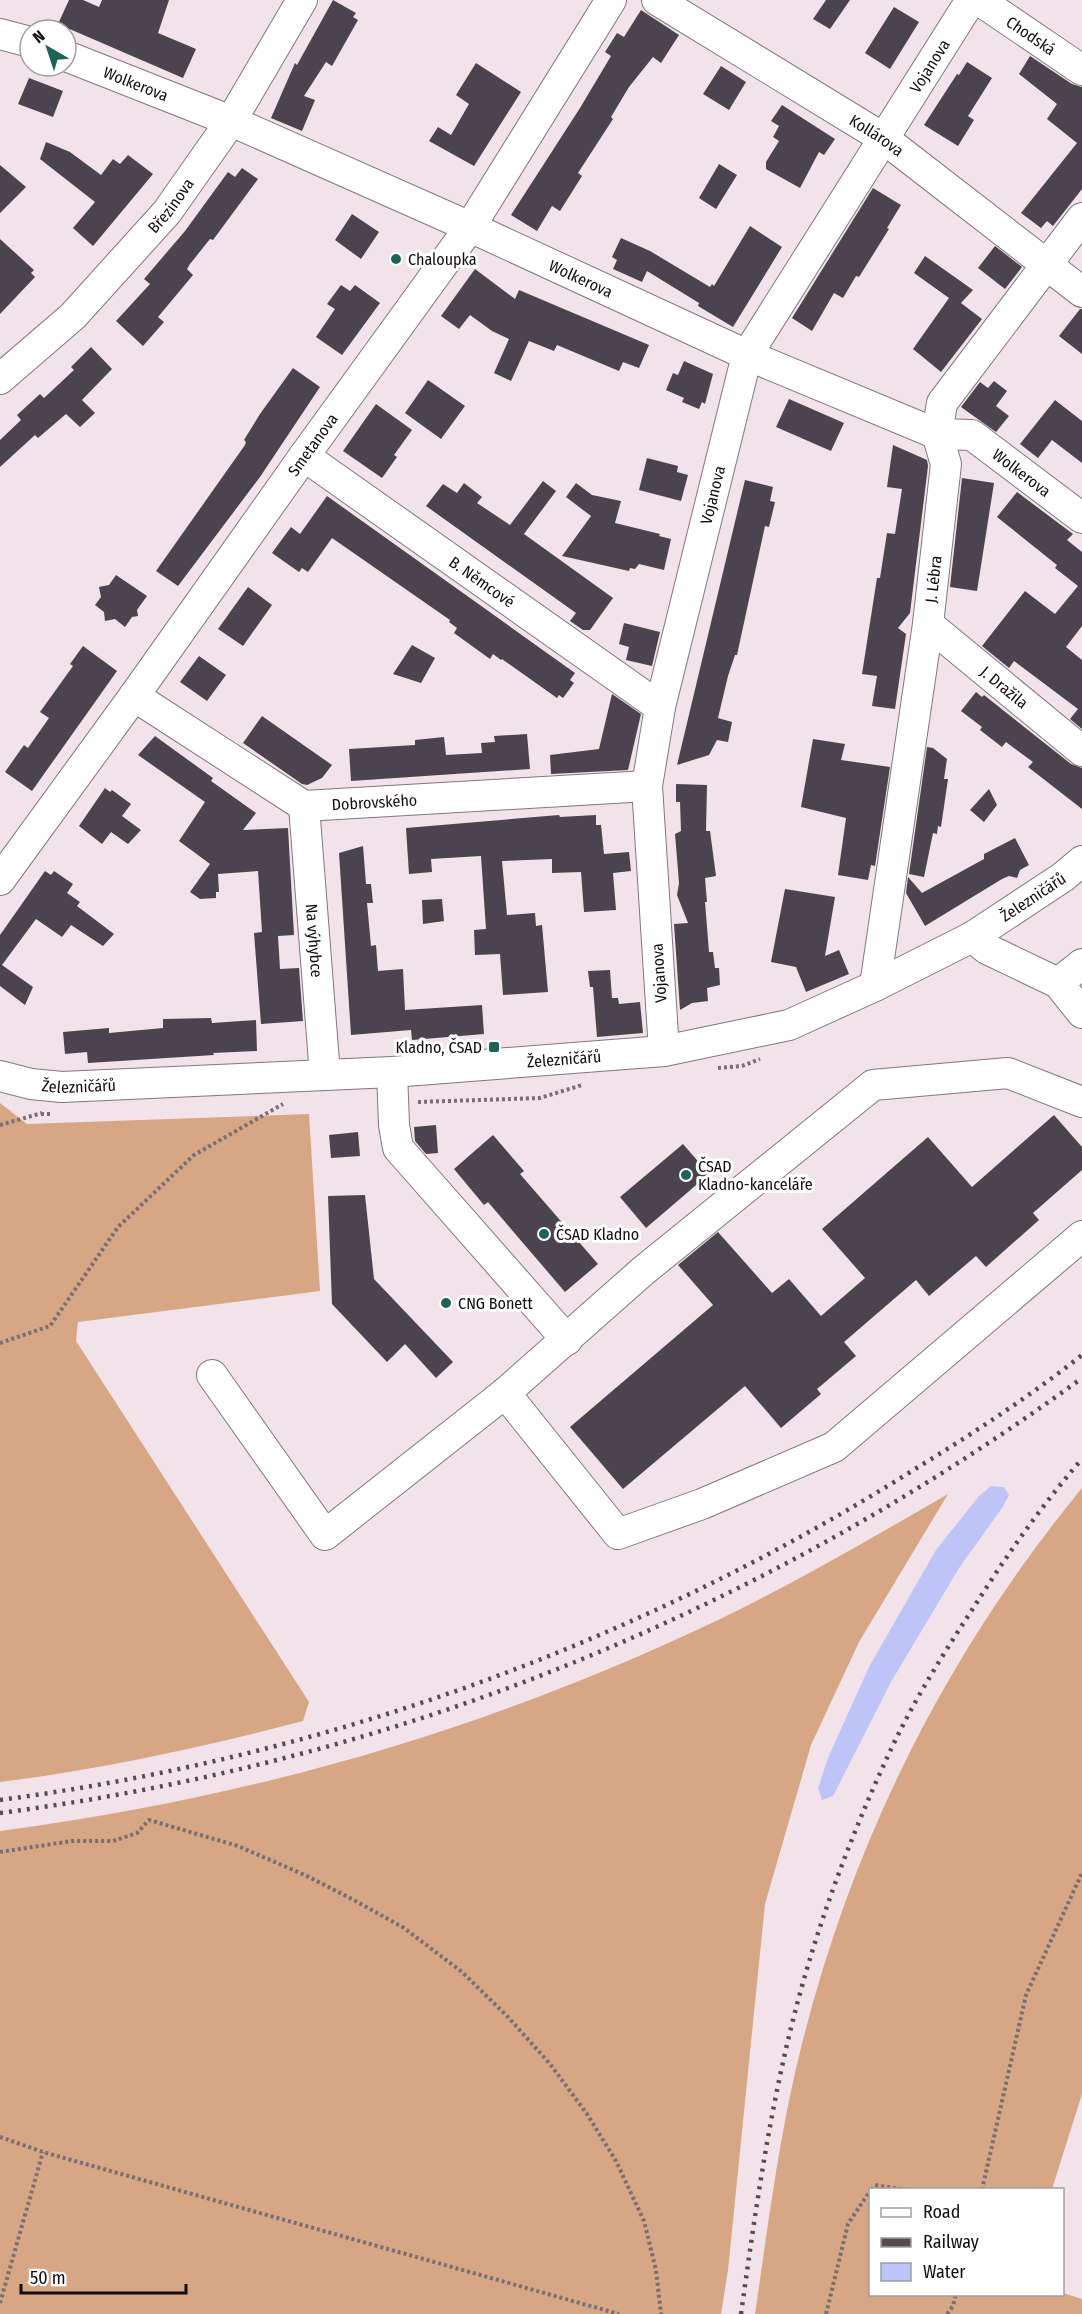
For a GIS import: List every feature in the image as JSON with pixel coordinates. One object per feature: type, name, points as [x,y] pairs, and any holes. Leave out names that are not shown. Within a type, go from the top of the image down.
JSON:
[{"type":"street","name":"Březinova","points":[[0,379],[73,316],[167,212],[231,121],[302,0]]},
{"type":"street","name":"Smetanova","points":[[0,880],[470,227],[611,0]]},
{"type":"street","name":"Kollárova","points":[[657,0],[883,138],[1082,292]]},
{"type":"street","name":"Vojanova","points":[[664,1052],[646,786],[660,707],[747,355],[971,0]]},
{"type":"street","name":"Chodská","points":[[979,0],[1082,70]]},
{"type":"street","points":[[0,34],[18,39]]},
{"type":"street","name":"Wolkerova","points":[[78,61],[231,121],[470,227],[747,355],[937,434],[972,435],[1082,518]]},
{"type":"street","name":"J. Lébra","points":[[874,986],[928,624],[946,464],[937,434],[942,403],[1082,218]]},
{"type":"street","name":"B. Němcové","points":[[303,456],[660,707]]},
{"type":"street","name":"J. Dražila","points":[[928,624],[1082,751]]},
{"type":"street","points":[[134,696],[304,806]]},
{"type":"street","name":"Dobrovského","points":[[304,806],[646,786]]},
{"type":"street","name":"Na výhybce","points":[[304,806],[325,1075]]},
{"type":"street","name":"Železničářů","points":[[0,1076],[31,1084],[62,1087],[392,1072],[664,1052],[789,1025],[972,938],[1063,878],[1082,861]]},
{"type":"street","points":[[972,938],[987,949],[1058,983],[1082,1013]]},
{"type":"street","points":[[1058,983],[1082,964]]},
{"type":"street","points":[[392,1072],[394,1125],[398,1148],[567,1340]]},
{"type":"street","points":[[212,1375],[326,1535],[505,1393],[643,1271],[873,1085],[1008,1073],[1082,1102]]},
{"type":"street","points":[[505,1393],[618,1534],[702,1504],[834,1447],[1082,1236]]},
{"type":"path","points":[[0,1343],[50,1326],[118,1227],[194,1155],[292,1098]]},
{"type":"path","points":[[0,1852],[72,1841],[113,1841],[137,1833],[149,1820],[248,1851],[307,1876],[404,1928],[462,1972],[508,2017],[550,2064],[587,2114],[616,2161],[644,2221],[656,2270],[661,2314]]},
{"type":"path","points":[[982,2188],[1026,1995],[1082,1873]]},
{"type":"path","points":[[0,2137],[43,2152],[620,2314]]},
{"type":"path","points":[[0,2303],[43,2152]]},
{"type":"path","points":[[873,2188],[875,2185],[894,2188]]},
{"type":"path","points":[[826,2314],[848,2224],[869,2193]]},
{"type":"path","points":[[947,2314],[953,2306],[956,2296]]},
{"type":"shaded area","points":[[0,1103],[27,1124],[309,1114],[320,1291],[78,1322],[76,1341],[309,1702],[303,1721],[153,1756],[77,1771],[0,1782]]},
{"type":"shaded area","points":[[1082,1488],[1082,2094],[1052,2188],[869,2188],[869,2296],[1064,2296],[1064,2293],[1082,2299],[1082,2314],[755,2314],[778,2163],[795,2073],[816,1992],[841,1914],[871,1837],[904,1763],[942,1691],[985,1621],[1031,1554]]},
{"type":"shaded area","points":[[948,1494],[859,1642],[811,1745],[765,1904],[728,2270],[721,2314],[0,2314],[0,1831],[186,1800],[276,1779],[455,1727],[630,1660],[716,1621],[804,1576]]},
{"type":"water","points":[[991,1486],[1004,1487],[1009,1495],[959,1568],[891,1682],[833,1796],[822,1800],[818,1788],[828,1758],[869,1667],[936,1550],[979,1496]]},
{"type":"building","points":[[69,0],[83,0],[99,7],[102,0],[169,0],[158,33],[196,49],[183,78],[78,33],[78,18],[61,18]]},
{"type":"building","points":[[333,0],[356,13],[353,17],[358,20],[332,66],[326,62],[304,96],[315,100],[302,131],[271,118],[295,63],[297,65]]},
{"type":"building","points":[[826,0],[850,0],[830,29],[813,19]]},
{"type":"building","points":[[894,7],[919,22],[890,69],[865,53]]},
{"type":"building","points":[[641,10],[679,35],[661,63],[653,57],[629,87],[611,117],[613,119],[578,173],[582,176],[560,211],[552,206],[537,231],[511,215],[611,56],[605,52],[617,33],[624,37]]},
{"type":"building","points":[[1030,56],[1072,84],[1082,87],[1082,189],[1053,226],[1047,221],[1041,228],[1021,213],[1077,143],[1047,119],[1057,104],[1019,74]]},
{"type":"building","points":[[967,62],[992,78],[968,116],[974,120],[958,146],[924,125]]},
{"type":"building","points":[[476,63],[521,92],[474,166],[429,141],[438,127],[451,135],[469,104],[456,95]]},
{"type":"building","points":[[721,66],[746,82],[729,110],[703,94]]},
{"type":"building","points":[[29,78],[63,91],[53,117],[18,104]]},
{"type":"building","points":[[782,105],[835,139],[824,155],[819,152],[800,188],[766,169],[766,162],[779,141],[773,137],[779,126],[771,121]]},
{"type":"building","points":[[46,142],[70,152],[101,175],[113,159],[120,164],[128,155],[153,174],[93,246],[73,228],[95,202],[40,159]]},
{"type":"building","points":[[719,164],[737,175],[716,209],[699,198]]},
{"type":"building","points":[[0,165],[26,187],[0,213]]},
{"type":"building","points":[[242,168],[258,179],[213,240],[210,239],[190,264],[187,269],[193,275],[158,317],[164,322],[143,346],[116,321],[150,284],[144,279],[185,231],[228,172],[235,177]]},
{"type":"building","points":[[873,188],[901,205],[859,277],[856,276],[843,298],[834,293],[812,331],[792,318]]},
{"type":"building","points":[[352,214],[379,232],[361,259],[335,240]]},
{"type":"building","points":[[750,226],[782,247],[733,327],[647,271],[642,282],[613,269],[617,260],[612,257],[621,238],[650,251],[710,287],[712,284],[714,286]]},
{"type":"building","points":[[0,239],[34,270],[31,273],[35,277],[0,314]]},
{"type":"building","points":[[995,246],[1022,267],[1005,289],[978,268]]},
{"type":"building","points":[[925,256],[973,290],[961,303],[982,319],[941,372],[913,349],[949,298],[914,273]]},
{"type":"building","points":[[475,269],[515,299],[519,290],[649,345],[639,368],[623,362],[619,371],[557,345],[554,351],[529,341],[511,381],[494,373],[509,339],[492,331],[470,315],[459,329],[441,316]]},
{"type":"building","points":[[341,285],[350,291],[355,285],[380,303],[342,355],[316,337],[335,309],[327,304]]},
{"type":"building","points":[[1082,309],[1082,354],[1059,336]]},
{"type":"building","points":[[91,347],[112,369],[82,400],[95,413],[80,427],[66,414],[38,438],[35,435],[0,467],[0,440],[21,420],[17,415],[40,394],[44,398],[74,370],[71,367]]},
{"type":"building","points":[[684,361],[713,374],[705,404],[702,402],[699,409],[682,402],[684,398],[666,390],[673,373],[678,375]]},
{"type":"building","points":[[293,368],[320,387],[260,477],[178,586],[156,571],[245,445],[244,440],[260,414]]},
{"type":"building","points":[[428,380],[465,406],[441,439],[405,413]]},
{"type":"building","points":[[994,381],[1007,391],[996,406],[1009,416],[996,432],[961,407],[980,382],[988,388]]},
{"type":"building","points":[[789,399],[844,423],[831,451],[776,427]]},
{"type":"building","points":[[1055,400],[1082,421],[1082,463],[1052,440],[1038,458],[1020,444]]},
{"type":"building","points":[[376,404],[412,430],[394,455],[397,457],[382,478],[343,451]]},
{"type":"building","points":[[893,445],[927,460],[928,466],[910,613],[898,628],[906,634],[895,709],[872,706],[877,676],[862,674],[877,578],[880,578],[887,533],[895,534],[902,489],[887,487]]},
{"type":"building","points":[[647,458],[678,466],[677,472],[688,475],[681,501],[639,490]]},
{"type":"building","points":[[962,478],[994,483],[977,591],[950,587]]},
{"type":"building","points":[[745,480],[773,487],[770,501],[775,502],[769,527],[765,526],[737,655],[735,655],[728,676],[718,718],[732,722],[728,742],[717,740],[709,755],[677,765]]},
{"type":"building","points":[[543,481],[556,491],[524,534],[613,598],[590,630],[583,630],[570,621],[576,613],[426,506],[443,484],[457,493],[464,483],[482,497],[477,503],[510,525]]},
{"type":"building","points":[[576,483],[592,495],[621,501],[615,523],[671,539],[664,570],[639,564],[635,569],[630,568],[629,571],[562,556],[591,516],[566,497]]},
{"type":"building","points":[[1017,492],[1073,534],[1067,540],[1082,552],[1082,626],[1066,647],[1082,660],[1082,729],[1070,719],[1078,709],[1014,661],[1009,668],[982,646],[1025,591],[1055,614],[1078,586],[1055,568],[1057,565],[997,517]]},
{"type":"building","points":[[327,496],[575,673],[570,680],[574,683],[563,698],[559,695],[557,698],[493,654],[490,659],[454,633],[457,628],[449,622],[450,620],[332,538],[308,572],[302,568],[299,572],[272,553],[291,527],[300,534]]},
{"type":"building","points":[[116,575],[147,596],[137,610],[138,616],[132,617],[125,627],[115,619],[105,621],[104,612],[95,605],[101,597],[99,587],[109,585]]},
{"type":"building","points":[[248,587],[272,605],[243,646],[218,629]]},
{"type":"building","points":[[624,623],[660,632],[652,666],[626,660],[629,647],[619,644]]},
{"type":"building","points":[[412,645],[435,658],[421,683],[393,674]]},
{"type":"building","points":[[83,646],[117,671],[32,791],[5,772],[24,745],[28,748],[49,718],[40,712],[73,666],[70,664]]},
{"type":"building","points":[[199,656],[226,675],[207,701],[180,682]]},
{"type":"building","points":[[976,692],[982,697],[984,695],[1071,764],[1082,768],[1082,809],[1028,767],[1033,762],[1006,742],[1002,747],[980,730],[982,727],[961,711]]},
{"type":"building","points":[[612,694],[641,714],[628,770],[551,774],[550,755],[599,749]]},
{"type":"building","points":[[262,716],[332,765],[322,778],[307,785],[302,784],[243,743]]},
{"type":"building","points":[[527,734],[530,769],[351,781],[349,749],[415,745],[415,740],[444,737],[446,755],[482,753],[481,743],[495,742],[494,736]]},
{"type":"building","points":[[155,736],[213,778],[211,781],[256,813],[243,830],[288,828],[294,935],[278,936],[280,969],[299,968],[303,1021],[261,1024],[254,933],[262,932],[258,871],[218,874],[219,892],[216,892],[216,898],[200,899],[190,892],[210,864],[179,841],[205,802],[138,755]]},
{"type":"building","points":[[813,739],[845,744],[841,760],[890,767],[875,866],[871,865],[868,880],[838,875],[846,818],[801,807]]},
{"type":"building","points":[[927,747],[933,748],[947,759],[944,779],[948,779],[941,827],[938,826],[937,834],[933,833],[924,877],[909,874]]},
{"type":"building","points":[[676,784],[707,785],[706,831],[710,831],[716,876],[705,878],[707,902],[705,902],[709,952],[713,952],[715,968],[719,968],[720,985],[707,988],[708,1001],[692,1003],[680,1010],[674,924],[688,923],[677,895],[679,883],[675,834],[681,831],[680,802],[676,802]]},
{"type":"building","points":[[105,788],[110,792],[112,790],[131,804],[122,816],[141,830],[128,844],[111,832],[102,844],[79,826]]},
{"type":"building","points":[[989,789],[997,805],[984,822],[970,810]]},
{"type":"building","points":[[559,815],[560,817],[596,815],[596,825],[601,825],[604,854],[629,852],[631,871],[613,873],[616,910],[584,912],[581,872],[552,873],[552,859],[502,861],[507,915],[535,913],[536,926],[542,925],[548,992],[503,995],[500,954],[475,955],[474,930],[486,929],[481,856],[431,859],[432,872],[409,874],[406,828]]},
{"type":"building","points":[[1015,838],[1029,865],[1020,870],[1017,878],[1009,876],[1002,879],[925,926],[906,893],[908,877],[922,893],[984,859],[984,854]]},
{"type":"building","points":[[363,846],[366,884],[371,884],[373,903],[367,903],[371,946],[376,945],[378,971],[403,969],[405,1010],[482,1005],[484,1034],[412,1040],[411,1030],[351,1035],[339,853]]},
{"type":"building","points":[[45,871],[51,875],[54,871],[73,884],[67,893],[80,902],[77,906],[114,934],[103,946],[71,925],[62,937],[36,919],[2,965],[33,987],[25,1005],[0,986],[0,935]]},
{"type":"building","points":[[785,889],[835,897],[825,956],[839,950],[849,974],[806,992],[796,967],[771,962]]},
{"type":"building","points":[[442,899],[444,921],[423,924],[422,900]]},
{"type":"building","points":[[610,970],[612,998],[618,998],[619,1004],[640,1002],[643,1033],[597,1037],[593,987],[590,987],[588,971]]},
{"type":"building","points":[[211,1018],[212,1023],[256,1020],[257,1051],[88,1063],[87,1052],[65,1054],[63,1032],[109,1028],[109,1033],[163,1028],[163,1019]]},
{"type":"building","points":[[1054,1115],[1082,1147],[1082,1170],[1033,1213],[1039,1220],[986,1267],[976,1256],[929,1296],[916,1280],[844,1342],[856,1356],[817,1389],[821,1394],[781,1428],[745,1386],[623,1489],[570,1427],[713,1305],[678,1265],[718,1232],[772,1293],[789,1279],[821,1316],[865,1278],[822,1229],[928,1137],[972,1187]]},
{"type":"building","points":[[436,1125],[438,1153],[426,1154],[415,1141],[414,1127]]},
{"type":"building","points":[[358,1132],[360,1156],[331,1158],[329,1135]]},
{"type":"building","name":"ČSAD Kladno","points":[[493,1135],[524,1171],[520,1174],[598,1264],[565,1292],[488,1202],[484,1205],[454,1169]]},
{"type":"building","points":[[683,1144],[709,1174],[646,1228],[620,1197]]},
{"type":"building","points":[[365,1195],[374,1279],[453,1362],[436,1378],[405,1344],[387,1362],[332,1304],[328,1196]]},
{"type":"railway","points":[[0,1800],[121,1781],[241,1755],[359,1723],[476,1684],[589,1639],[701,1588],[809,1532],[979,1429],[1042,1386],[1082,1355]]},
{"type":"railway","points":[[0,1813],[147,1789],[291,1756],[432,1715],[569,1664],[702,1606],[832,1538],[959,1462],[1082,1378]]},
{"type":"railway","points":[[741,2314],[756,2209],[789,2036],[809,1961],[847,1852],[893,1745],[931,1674],[1012,1550],[1082,1459]]},
{"type":"place","name":"Chaloupka","points":[[396,259]]},
{"type":"place","name":"Kladno, ČSAD","points":[[494,1047]]},
{"type":"place","name":"ČSAD Kladno-kanceláře","points":[[686,1175]]},
{"type":"place","name":"ČSAD Kladno","points":[[544,1234]]},
{"type":"place","name":"CNG Bonett","points":[[446,1303]]}]
